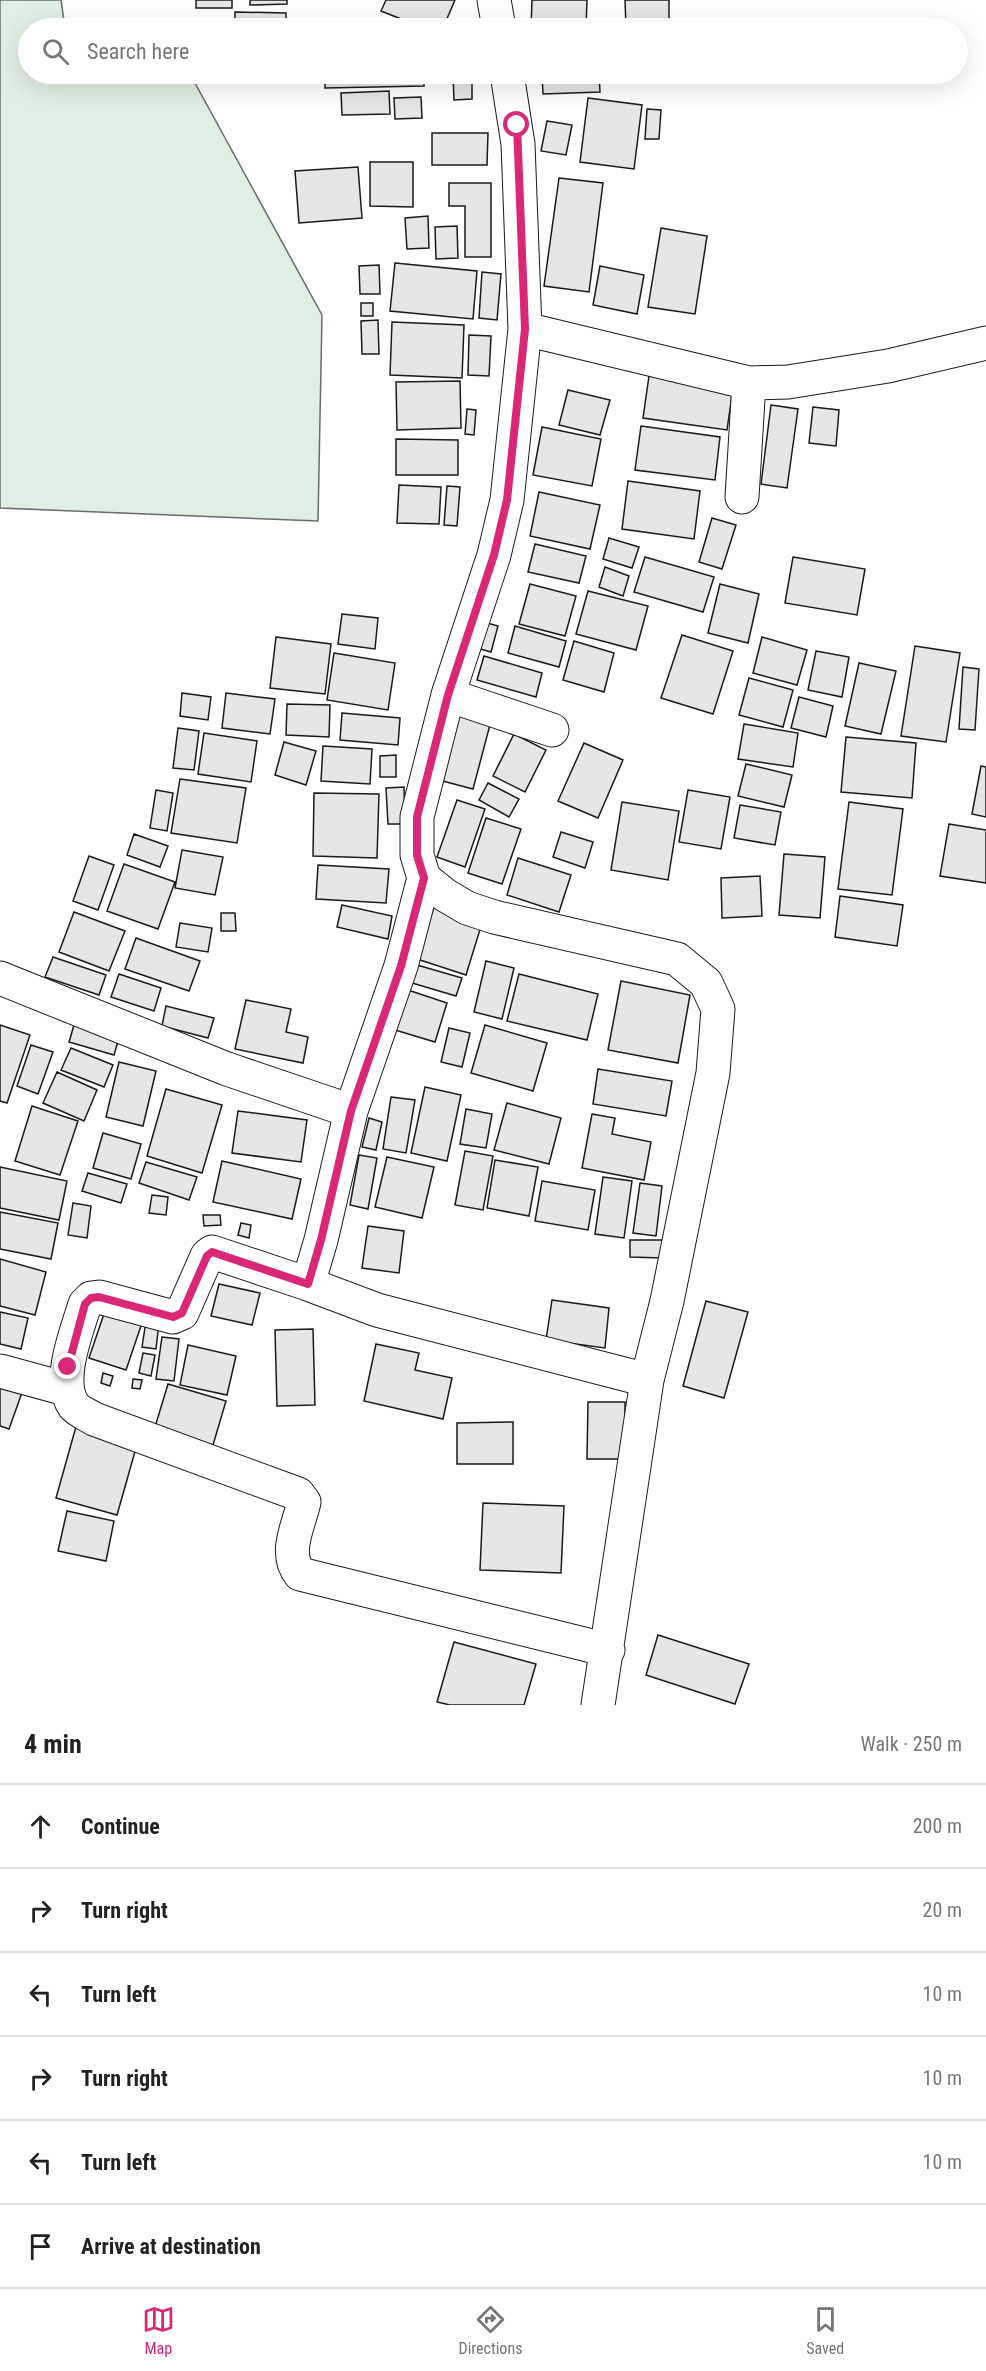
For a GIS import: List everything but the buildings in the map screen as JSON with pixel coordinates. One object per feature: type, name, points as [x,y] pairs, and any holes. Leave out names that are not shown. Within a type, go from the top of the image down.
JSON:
[{"type":"street","points":[[494,0],[498,18]]},
{"type":"street","points":[[308,1284],[321,1240],[351,1111],[401,966],[424,878],[417,855],[417,817],[448,695],[494,555],[507,500],[525,329],[517,135],[509,84]]},
{"type":"street","points":[[525,329],[749,383],[789,382],[876,368],[986,343]]},
{"type":"street","points":[[742,497],[749,383]]},
{"type":"street","points":[[448,695],[552,730]]},
{"type":"street","points":[[424,878],[445,896],[467,908],[494,917],[677,959],[706,983],[718,1009],[712,1073],[667,1301],[647,1380],[598,1705]]},
{"type":"street","points":[[0,978],[227,1069],[351,1111]]},
{"type":"street","points":[[608,1650],[300,1574],[292,1556],[293,1543],[304,1502],[298,1494],[94,1419],[74,1407],[66,1389],[68,1367],[85,1304],[91,1298],[99,1297],[177,1317],[182,1313],[207,1256],[212,1252],[377,1310],[647,1380]]},
{"type":"street","points":[[0,1371],[66,1389]]},
{"type":"green space","points":[[0,0],[61,0],[64,18],[18,18],[18,84],[195,84],[322,315],[318,521],[0,508]]},
{"type":"route","points":[[68,1367],[85,1304],[91,1298],[95,1296],[177,1317],[181,1315],[207,1256],[212,1252],[308,1284],[321,1240],[351,1111],[401,966],[424,878],[417,855],[417,817],[448,695],[494,555],[507,500],[525,329],[517,125]]}]
